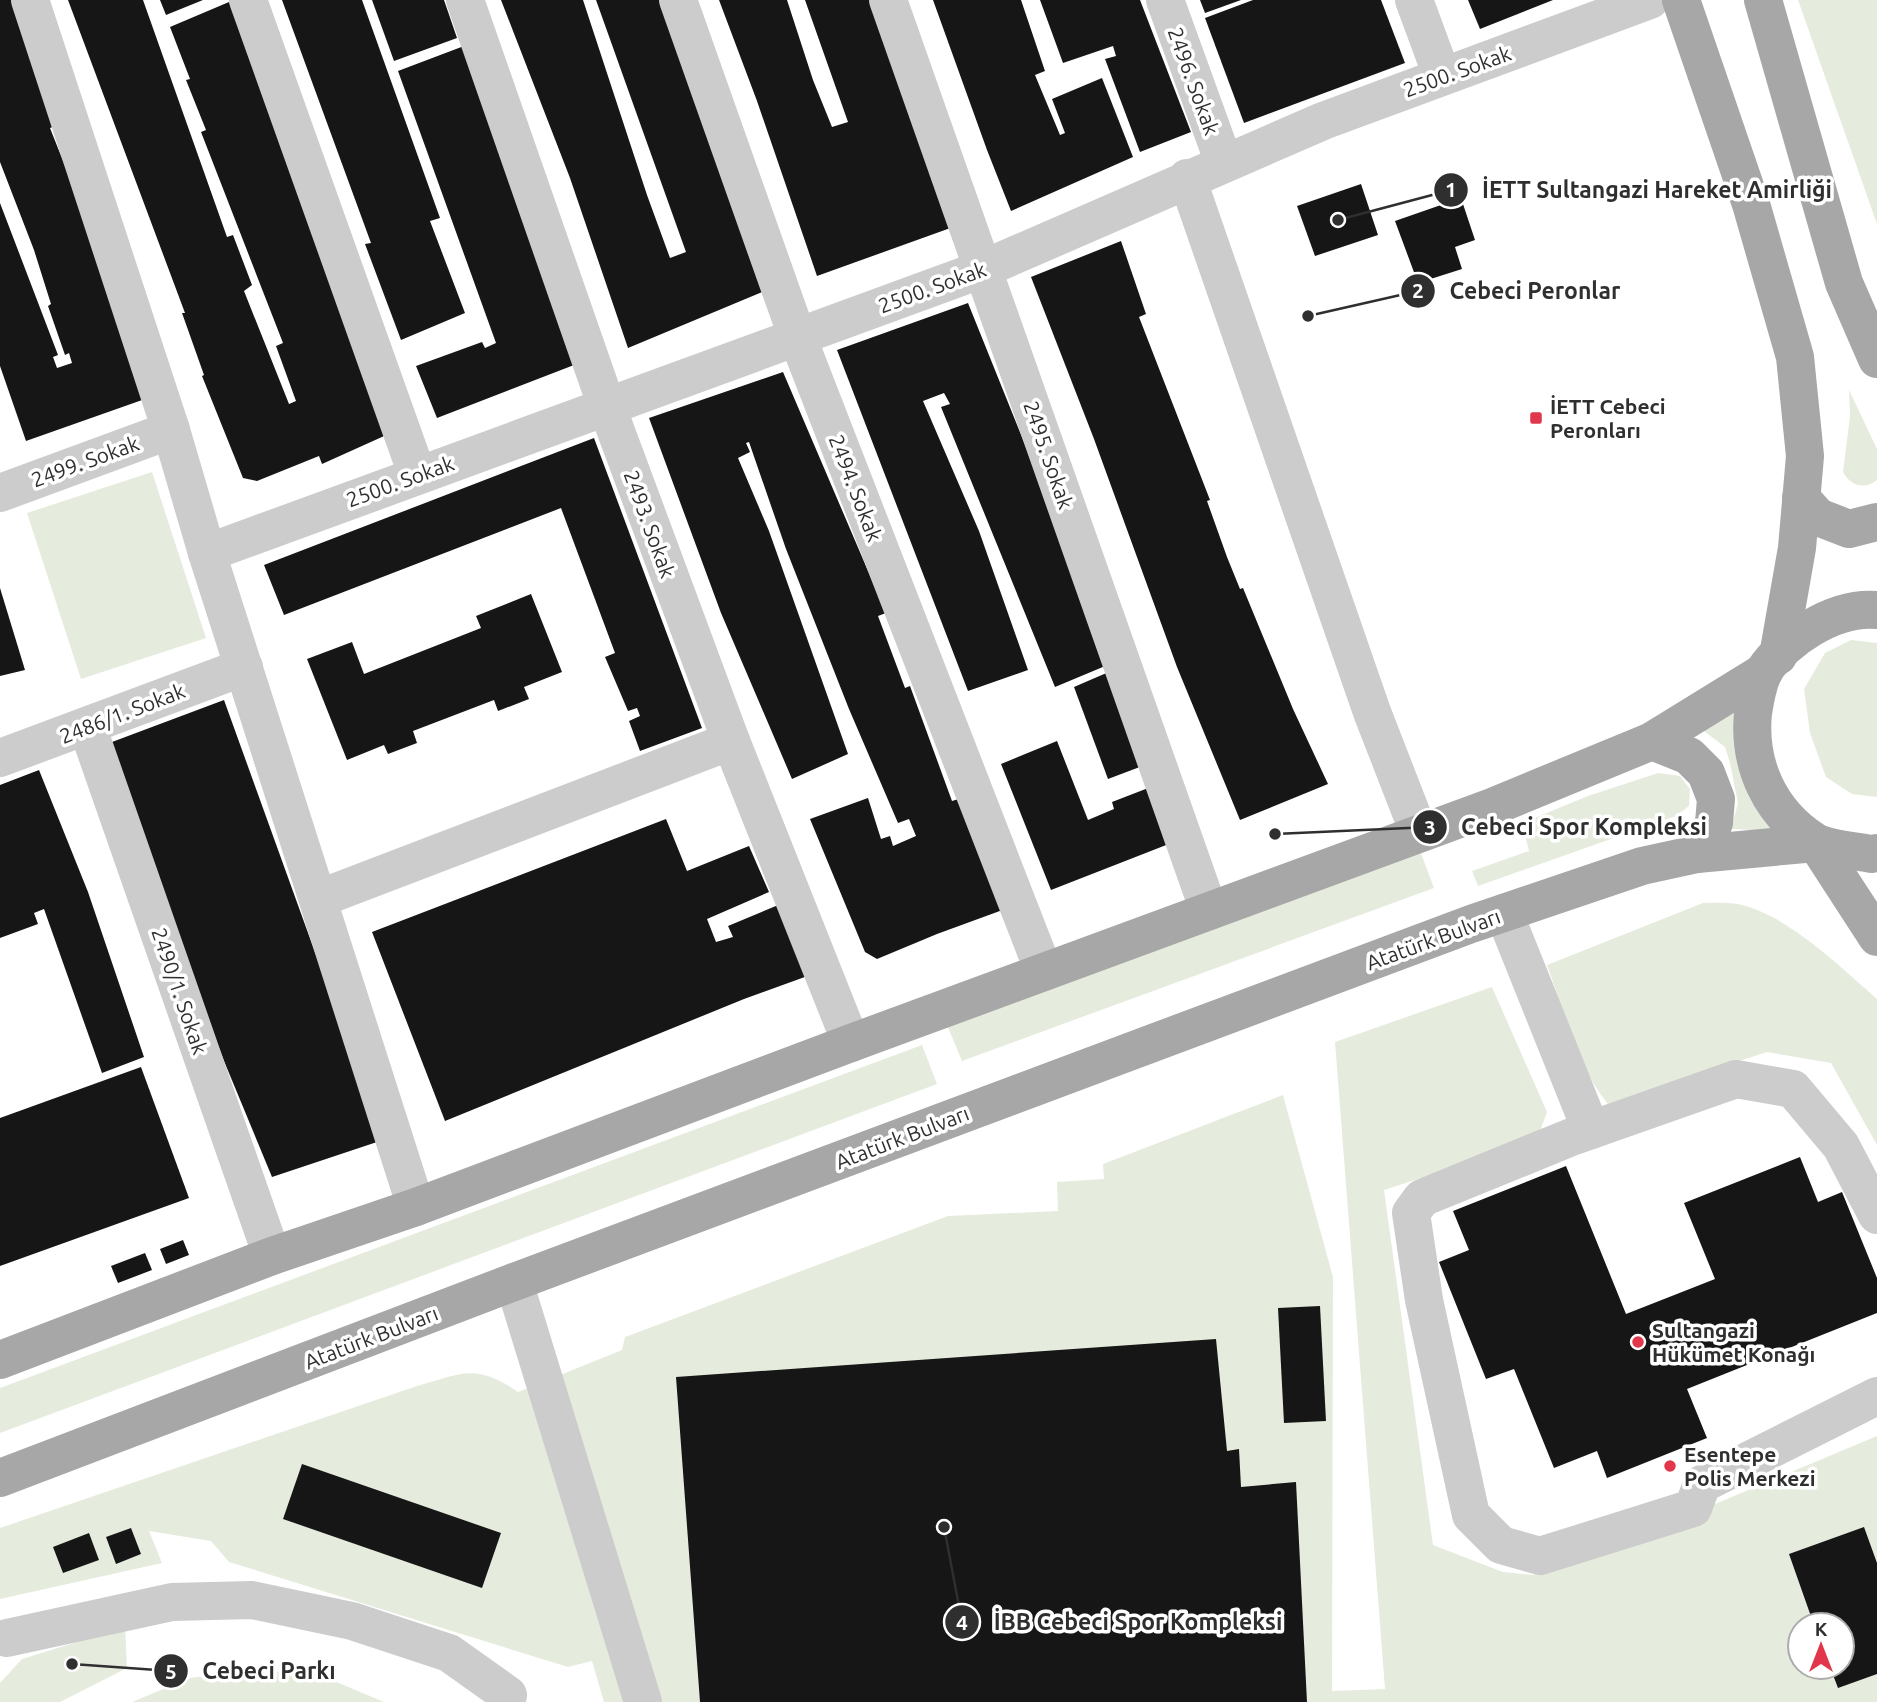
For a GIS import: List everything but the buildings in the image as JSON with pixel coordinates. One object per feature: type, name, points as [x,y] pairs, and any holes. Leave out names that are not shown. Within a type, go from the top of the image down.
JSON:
[{"type":"main road","points":[[1681,0],[1751,204],[1796,357],[1805,456],[1797,548],[1771,664],[1755,699],[1751,735],[1757,771],[1774,803],[1816,843],[1877,937]]},
{"type":"main road","points":[[1763,0],[1844,283],[1877,359]]},
{"type":"main road","points":[[1801,498],[1818,517],[1849,529],[1877,522]]},
{"type":"main road","points":[[0,1360],[272,1256],[416,1207],[851,1043],[1492,807],[1652,741],[1771,664],[1794,638],[1827,618],[1864,609],[1877,610]]},
{"type":"main road","points":[[1652,741],[1689,756],[1706,772],[1716,799],[1714,823],[1697,854]]},
{"type":"main road","name":"Atatürk Bulvarı","points":[[0,1478],[514,1282],[1504,913],[1642,866],[1697,854],[1816,843],[1877,853]]},
{"type":"street","points":[[30,0],[171,430],[207,553],[416,1207]]},
{"type":"street","points":[[248,0],[417,474]]},
{"type":"street","name":"2493. Sokak","points":[[465,0],[607,407],[731,741],[851,1043]]},
{"type":"street","name":"2494. Sokak","points":[[678,0],[797,336],[1044,972]]},
{"type":"street","name":"2495. Sokak","points":[[888,0],[1209,911]]},
{"type":"street","name":"2496. Sokak","points":[[1165,0],[1224,163]]},
{"type":"street","points":[[1414,0],[1443,76]]},
{"type":"street","name":"2500. Sokak","points":[[207,553],[983,269],[1323,121],[1650,0]]},
{"type":"street","points":[[1187,178],[1372,712],[1419,833]]},
{"type":"street","name":"2499. Sokak","points":[[4,480],[171,430]]},
{"type":"street","name":"2486/1. Sokak","points":[[0,758],[244,667]]},
{"type":"street","name":"2490/1. Sokak","points":[[87,726],[272,1256]]},
{"type":"street","points":[[318,898],[731,741]]},
{"type":"street","points":[[1504,913],[1591,1129]]},
{"type":"street","points":[[1877,1215],[1841,1146],[1793,1089],[1735,1079],[1591,1129],[1423,1198],[1411,1213],[1424,1300],[1471,1515],[1501,1545],[1540,1556],[1692,1508],[1702,1484],[1877,1396]]},
{"type":"street","points":[[514,1282],[643,1702]]},
{"type":"street","points":[[2,1641],[172,1602],[252,1600],[352,1621],[449,1653],[508,1695]]},
{"type":"green space","points":[[1798,0],[1877,0],[1877,224]]},
{"type":"green space","points":[[1849,390],[1877,449],[1877,480],[1863,486],[1850,481],[1843,472],[1850,416]]},
{"type":"green space","points":[[152,472],[206,638],[81,679],[27,513]]},
{"type":"green space","points":[[1851,640],[1877,643],[1877,797],[1852,794],[1826,777],[1810,733],[1804,689],[1825,653]]},
{"type":"green space","points":[[1738,701],[1772,831],[1731,829],[1738,803],[1730,763],[1725,747],[1700,728]]},
{"type":"green space","points":[[1658,773],[1680,776],[1690,789],[1689,806],[1676,816],[1478,886],[1472,871],[1529,851],[1522,823],[1588,796]]},
{"type":"green space","points":[[1419,848],[1434,888],[962,1061],[947,1025]]},
{"type":"green space","points":[[1703,903],[1742,905],[1778,920],[1814,945],[1877,999],[1877,1145],[1831,1063],[1767,1052],[1608,1104],[1597,1089],[1572,1038],[1547,965]]},
{"type":"green space","points":[[1492,987],[1547,1112],[1540,1131],[1531,1142],[1384,1190],[1433,1545],[1503,1572],[1533,1575],[1610,1548],[1877,1436],[1877,1702],[604,1702],[592,1661],[568,1667],[229,1562],[211,1541],[149,1531],[162,1563],[0,1599],[0,1528],[446,1377],[480,1374],[518,1392],[622,1350],[625,1337],[948,1216],[1058,1211],[1057,1182],[1104,1179],[1103,1164],[1283,1095],[1333,1277],[1332,1691],[1385,1689],[1335,1042]]},
{"type":"green space","points":[[922,1045],[937,1084],[0,1433],[0,1388]]},
{"type":"green space","points":[[125,1627],[127,1668],[60,1702],[0,1702],[0,1683],[22,1659]]},
{"type":"green space","points":[[258,1669],[327,1678],[384,1702],[132,1702],[190,1678]]},
{"type":"place","name":"İETT Sultangazi Hareket Amirliği","points":[[1338,220]]},
{"type":"place","name":"Cebeci Peronlar","points":[[1308,316]]},
{"type":"place","name":"İETT Cebeci Peronları","points":[[1536,418]]},
{"type":"place","name":"Cebeci Spor Kompleksi","points":[[1275,834]]},
{"type":"place","name":"Sultangazi Hükümet Konağı","points":[[1638,1342]]},
{"type":"place","name":"Esentepe Polis Merkezi","points":[[1670,1466]]},
{"type":"place","name":"İBB Cebeci Spor Kompleksi","points":[[944,1527]]},
{"type":"place","name":"Cebeci Parkı","points":[[72,1664]]}]
